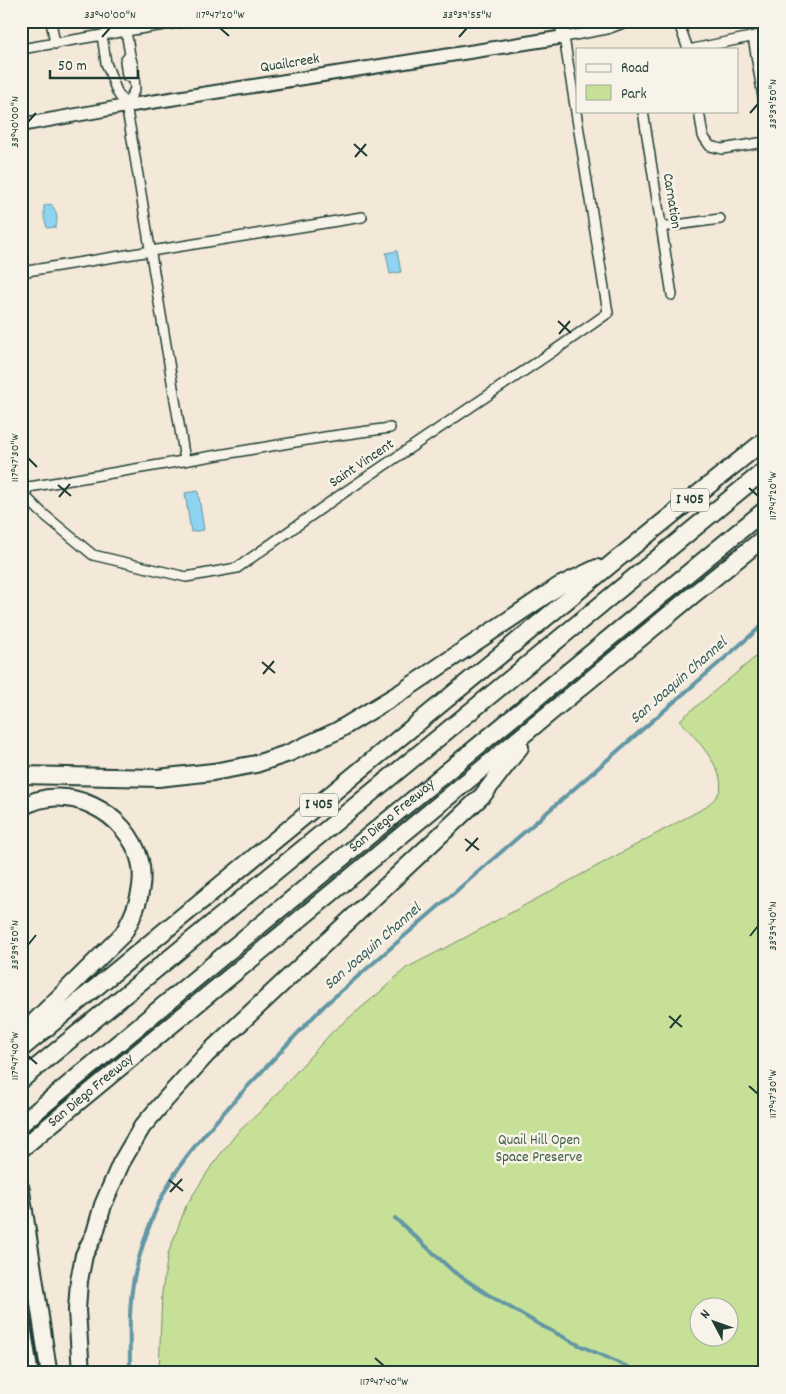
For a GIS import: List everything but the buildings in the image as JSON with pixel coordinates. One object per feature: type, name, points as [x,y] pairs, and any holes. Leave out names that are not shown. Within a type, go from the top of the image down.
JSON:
[{"type":"highway","name":"I 405","points":[[21,1050],[616,560],[765,440]]},
{"type":"highway","points":[[21,1080],[765,470]]},
{"type":"highway","name":"San Diego Freeway","points":[[21,1124],[765,510]]},
{"type":"highway","name":"San Diego Freeway","points":[[21,1149],[765,537]]},
{"type":"highway","points":[[21,775],[158,778],[213,772],[256,764],[290,753],[337,731],[403,691],[558,586],[616,560]]},
{"type":"highway","points":[[81,1373],[77,1310],[79,1281],[84,1255],[95,1233],[103,1205],[115,1176],[142,1127],[206,1055],[484,795],[536,725]]},
{"type":"highway","points":[[21,808],[41,800],[56,798],[74,799],[90,804],[106,813],[122,826],[133,842],[140,861],[141,883],[139,900],[133,917],[123,934],[21,1035]]},
{"type":"main road","points":[[21,1188],[50,1373]]},
{"type":"main road","points":[[21,1316],[30,1373]]},
{"type":"street","points":[[51,21],[55,44]]},
{"type":"street","points":[[561,21],[564,37],[607,29],[629,21]]},
{"type":"street","points":[[678,21],[688,48]]},
{"type":"street","points":[[21,49],[185,22]]},
{"type":"street","points":[[126,31],[135,78],[135,89],[126,106]]},
{"type":"street","points":[[698,48],[765,34]]},
{"type":"street","points":[[102,35],[106,63],[117,92],[126,106],[185,460]]},
{"type":"street","name":"Quailcreek","points":[[21,125],[126,106],[564,37]]},
{"type":"street","name":"Saint Vincent","points":[[390,428],[325,436],[29,487],[25,496],[41,512],[93,555],[186,577],[237,568],[336,498],[608,313],[564,37]]},
{"type":"street","points":[[753,37],[765,109]]},
{"type":"street","name":"Carnation","points":[[643,112],[672,295]]},
{"type":"street","points":[[699,112],[703,136],[710,146],[722,149],[765,142]]},
{"type":"street","points":[[21,272],[362,217]]},
{"type":"street","points":[[661,227],[720,219]]},
{"type":"green space","name":"Quail Hill Open Space Preserve","points":[[765,649],[765,1373],[159,1373],[162,1292],[168,1254],[186,1206],[212,1165],[237,1133],[263,1109],[332,1032],[406,968],[704,808],[717,795],[721,782],[718,772],[700,744],[680,720]]},
{"type":"water","points":[[51,204],[56,212],[57,224],[56,227],[47,228],[44,206]]},
{"type":"water","points":[[397,251],[401,272],[390,274],[386,253]]},
{"type":"water","points":[[198,491],[204,530],[191,532],[185,493]]},
{"type":"waterway","name":"San Joaquin Channel","points":[[130,1373],[131,1301],[134,1278],[142,1248],[152,1218],[173,1176],[206,1133],[325,1005],[765,623]]},
{"type":"waterway","points":[[395,1218],[454,1272],[487,1294],[579,1345],[641,1373]]}]
